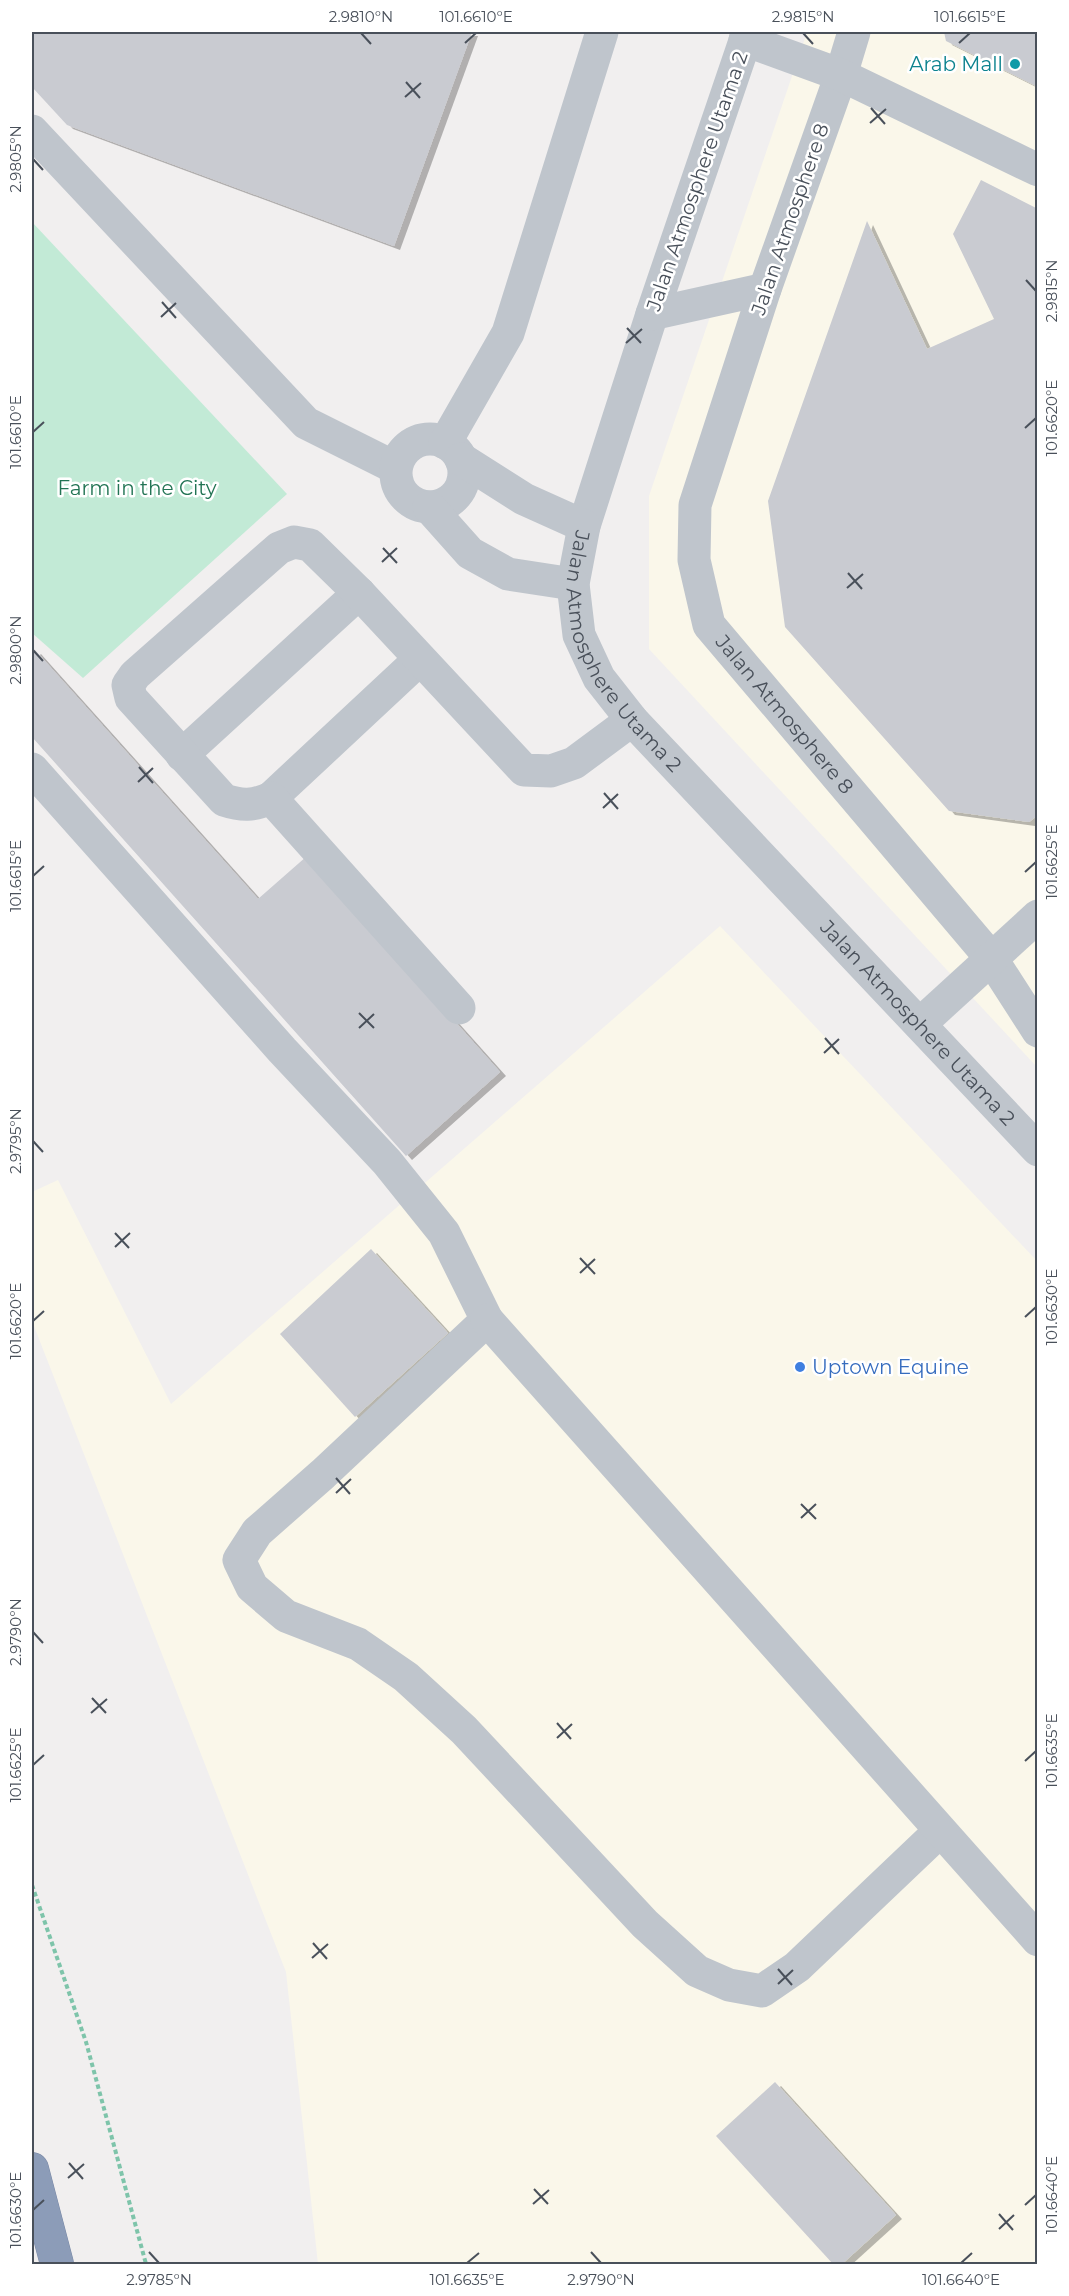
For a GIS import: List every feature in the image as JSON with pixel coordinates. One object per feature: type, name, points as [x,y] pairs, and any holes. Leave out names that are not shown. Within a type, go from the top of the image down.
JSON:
[{"type":"highway","points":[[34,2179],[47,2265]]},
{"type":"highway","points":[[34,2179],[57,2265]]},
{"type":"street","points":[[453,451],[508,333],[602,32]]},
{"type":"street","name":"Jalan Atmosphere 8","points":[[854,32],[765,289],[695,505],[694,560],[709,625],[991,958],[1038,1031]]},
{"type":"street","points":[[747,36],[841,75],[1038,170]]},
{"type":"street","name":"Jalan Atmosphere Utama 2","points":[[747,36],[652,314],[584,526],[573,584],[579,635],[599,678],[632,720],[1038,1150]]},
{"type":"street","points":[[32,131],[306,423],[396,468]]},
{"type":"street","points":[[652,314],[765,289]]},
{"type":"street","points":[[453,451],[463,470],[463,482],[451,500],[441,506],[429,507],[408,500],[400,491],[396,480],[399,458],[414,443],[435,440],[453,451],[524,499],[584,526]]},
{"type":"street","points":[[429,507],[470,553],[508,574],[573,584]]},
{"type":"street","points":[[420,659],[271,798],[255,805],[240,806],[224,801],[131,698],[128,685],[135,675],[279,548],[294,542],[310,545],[359,593],[524,770],[550,771],[574,763],[632,720]]},
{"type":"street","points":[[182,755],[359,593]]},
{"type":"street","points":[[32,769],[282,1050],[387,1162],[444,1233],[487,1320],[940,1831],[1033,1925]]},
{"type":"street","points":[[271,798],[459,1008]]},
{"type":"street","points":[[920,1024],[1038,916]]},
{"type":"street","points":[[487,1320],[323,1474],[257,1532],[239,1560],[252,1587],[286,1616],[358,1644],[406,1677],[464,1730],[645,1924],[697,1971],[729,1985],[762,1991],[797,1967],[940,1831]]},
{"type":"path","points":[[32,1885],[86,2042],[146,2265]]},
{"type":"shaded area","points":[[807,32],[1037,32],[1037,1067],[649,649],[649,496]]},
{"type":"shaded area","points":[[720,926],[1037,1261],[1037,2264],[318,2264],[286,1972],[32,1321],[32,1192],[58,1180],[171,1404]]},
{"type":"green space","name":"Farm in the City","points":[[32,222],[287,494],[83,678],[32,633]]},
{"type":"building","points":[[32,32],[472,32],[394,246],[67,125],[32,87]]},
{"type":"building","name":"Arab Mall","points":[[944,32],[1038,32],[1038,87],[946,41]]},
{"type":"building","points":[[981,180],[1038,209],[1038,815],[1029,822],[949,811],[785,627],[768,501],[867,221],[927,349],[994,319],[953,234]]},
{"type":"building","points":[[35,650],[258,899],[307,856],[500,1072],[406,1156],[32,737],[32,653]]},
{"type":"building","points":[[371,1249],[448,1333],[355,1417],[280,1334]]},
{"type":"building","points":[[775,2082],[896,2215],[842,2264],[833,2264],[716,2136]]},
{"type":"place","name":"Arab Mall","points":[[1015,64]]},
{"type":"place","name":"Uptown Equine","points":[[800,1367]]}]
